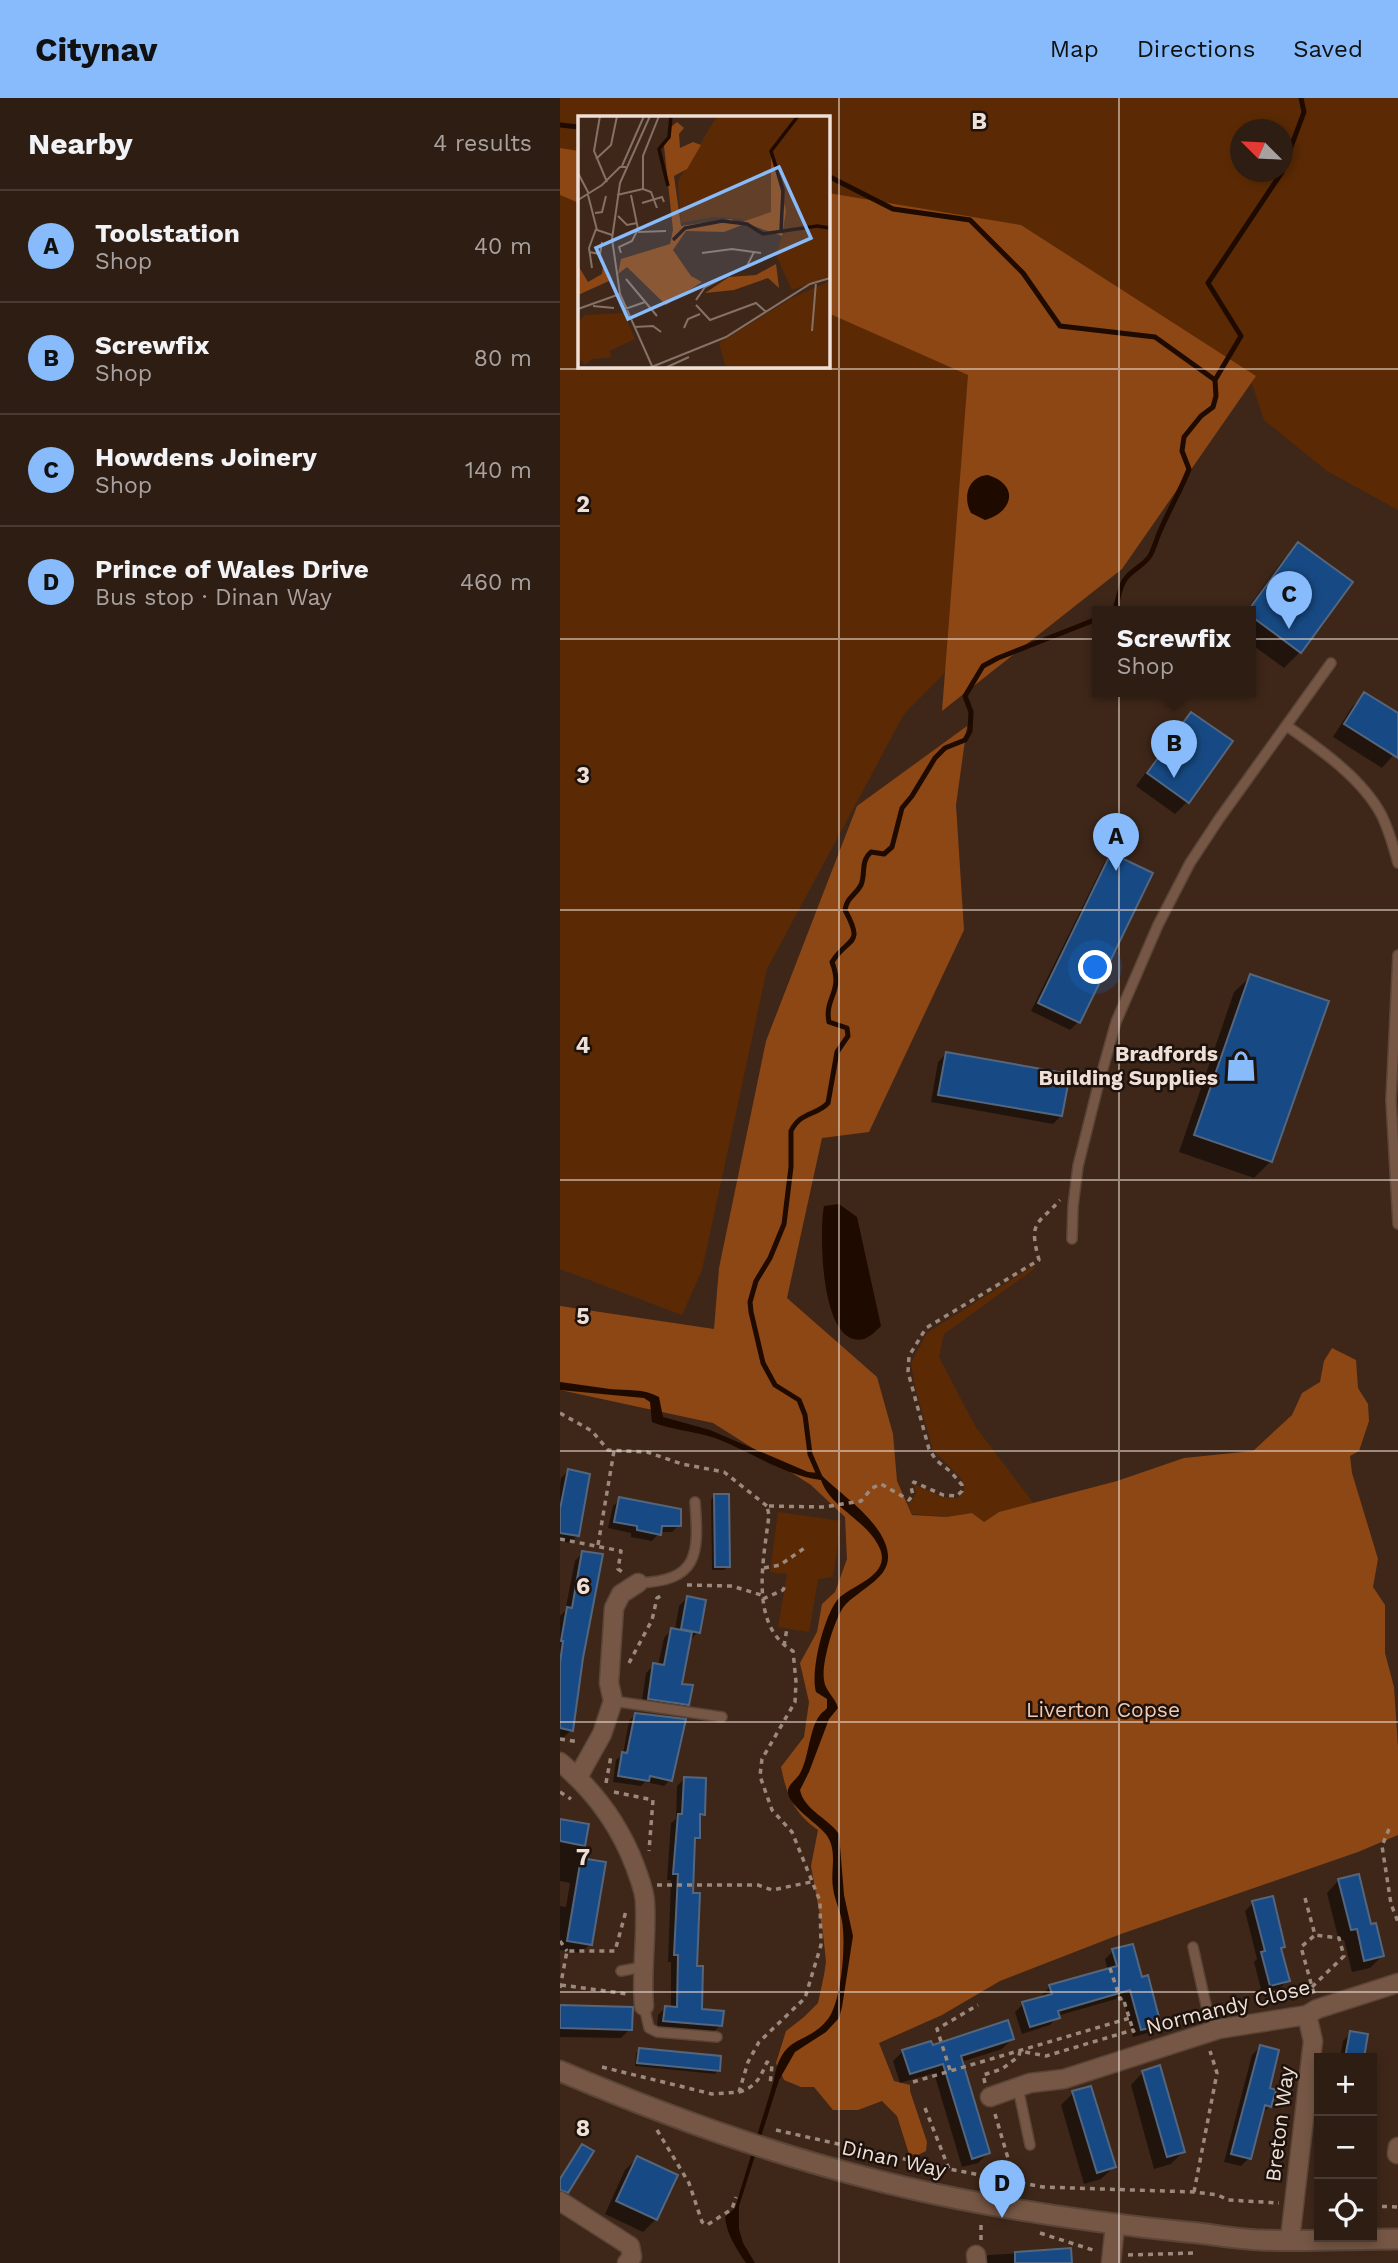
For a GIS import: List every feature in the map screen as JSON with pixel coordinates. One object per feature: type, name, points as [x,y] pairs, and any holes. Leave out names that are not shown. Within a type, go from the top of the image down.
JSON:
[{"type":"street","points":[[578,1777],[602,1734],[613,1701],[609,1683],[614,1608],[621,1594],[638,1583]]},
{"type":"street","points":[[560,1762],[578,1777],[607,1810],[645,1876],[643,1999]]},
{"type":"street","name":"Normandy Close","points":[[990,2097],[1030,2083],[1064,2079],[1212,2031],[1312,2012],[1398,1983]]},
{"type":"street","name":"Breton Way","points":[[1290,2239],[1313,2041],[1312,2012]]},
{"type":"street","name":"Dinan Way","points":[[560,2071],[635,2103],[715,2132],[866,2178],[1042,2214],[1115,2225],[1261,2240],[1398,2239]]},
{"type":"street","points":[[560,2202],[630,2246],[632,2258],[627,2263]]},
{"type":"street","points":[[1111,2263],[1115,2225]]},
{"type":"lane","points":[[1072,1240],[1078,1166],[1116,1022],[1158,925],[1190,863],[1236,793],[1331,663]]},
{"type":"lane","points":[[1287,726],[1326,753],[1354,780],[1381,815],[1398,863]]},
{"type":"lane","points":[[1398,955],[1391,1100],[1398,1224]]},
{"type":"lane","points":[[638,1583],[661,1583],[678,1575],[689,1565],[698,1543],[695,1502]]},
{"type":"lane","points":[[613,1701],[722,1717]]},
{"type":"lane","points":[[1193,1947],[1212,2031]]},
{"type":"lane","points":[[621,1971],[642,1967]]},
{"type":"lane","points":[[643,1999],[649,2028],[657,2032],[717,2036]]},
{"type":"lane","points":[[1018,2088],[1030,2145]]},
{"type":"path","points":[[560,1413],[592,1431],[607,1450],[647,1452],[682,1464],[724,1472],[767,1506],[824,1507],[862,1501],[867,1492],[881,1484],[906,1499],[913,1497],[911,1487],[914,1482],[943,1495],[957,1496],[962,1491],[962,1485],[936,1460],[929,1449],[908,1373],[909,1356],[926,1328],[1039,1260],[1033,1239],[1038,1221],[1051,1207],[1059,1203],[1062,1196]]},
{"type":"path","points":[[598,1545],[614,1451]]},
{"type":"path","points":[[738,2092],[748,2062],[759,2042],[805,1998],[821,1945],[820,1901],[792,1832],[772,1810],[760,1776],[762,1759],[795,1702],[796,1682],[793,1651],[774,1637],[762,1597],[769,1515],[767,1506]]},
{"type":"path","points":[[560,1539],[621,1550],[618,1569],[638,1583]]},
{"type":"path","points":[[764,1568],[780,1565],[806,1547]]},
{"type":"path","points":[[682,1585],[733,1586],[762,1597],[783,1590],[785,1586]]},
{"type":"path","points":[[627,1671],[652,1620],[657,1598],[669,1591]]},
{"type":"path","points":[[784,1646],[787,1629]]},
{"type":"path","points":[[612,1753],[606,1788],[653,1800],[645,1876],[655,1885],[758,1885],[772,1890],[811,1882]]},
{"type":"path","points":[[560,1792],[575,1801]]},
{"type":"path","points":[[1389,1829],[1382,1846],[1391,1904],[1398,1922]]},
{"type":"path","points":[[1305,1898],[1315,1935]]},
{"type":"path","points":[[567,1951],[615,1951],[627,1907]]},
{"type":"path","points":[[1311,1987],[1343,1956],[1339,1938],[1315,1935],[1301,1947],[1311,1987],[1312,2012]]},
{"type":"path","points":[[560,1941],[567,1951],[560,1986],[643,1999]]},
{"type":"path","points":[[1110,1968],[1119,1999],[1123,1998],[1133,2029]]},
{"type":"path","points":[[950,2070],[937,2029],[978,2005]]},
{"type":"path","points":[[913,2082],[1129,2018]]},
{"type":"path","points":[[1194,2192],[1217,2073],[1212,2031]]},
{"type":"path","points":[[614,2077],[592,2067],[604,2067],[712,2094],[749,2089],[759,2081],[767,2062],[772,2064],[774,2070],[770,2086]]},
{"type":"path","points":[[925,2108],[949,2169]]},
{"type":"path","points":[[656,2129],[689,2183],[702,2222],[707,2225],[732,2209],[736,2197]]},
{"type":"path","points":[[773,2130],[1043,2187],[1194,2192],[1218,2195],[1228,2200],[1294,2203]]},
{"type":"path","points":[[1377,2206],[1398,2207]]},
{"type":"shaded area","points":[[560,98],[1398,98],[1398,510],[1327,471],[1264,420],[1247,369],[904,714],[767,969],[702,1270],[682,1315],[560,1269]]},
{"type":"shaded area","points":[[988,475],[1005,485],[1009,498],[1002,511],[985,520],[971,513],[967,494],[976,479]]},
{"type":"shaded area","points":[[839,1204],[857,1217],[881,1326],[864,1339],[849,1337],[838,1326],[826,1286],[822,1239],[824,1206]]},
{"type":"shaded area","points":[[1035,1265],[1034,1269],[944,1334],[939,1357],[975,1426],[1034,1504],[999,1512],[984,1522],[972,1513],[946,1517],[912,1514],[908,1503],[916,1493],[914,1485],[952,1498],[958,1498],[964,1487],[961,1478],[933,1450],[911,1363],[927,1333]]},
{"type":"shaded area","points":[[560,1382],[653,1394],[659,1397],[663,1417],[710,1430],[808,1472],[819,1473],[867,1516],[880,1533],[886,1547],[888,1558],[881,1575],[846,1604],[833,1629],[824,1680],[838,1708],[829,1719],[800,1790],[806,1803],[839,1834],[844,1895],[853,1936],[839,2018],[826,2032],[795,2052],[779,2080],[739,2206],[739,2229],[743,2243],[755,2263],[746,2263],[735,2247],[725,2217],[735,2208],[783,2054],[796,2042],[820,2028],[828,2019],[836,2001],[843,1963],[843,1925],[833,1888],[833,1859],[829,1838],[793,1803],[788,1790],[802,1769],[816,1721],[827,1708],[827,1699],[816,1692],[815,1683],[823,1630],[838,1599],[875,1573],[882,1558],[880,1549],[867,1530],[833,1499],[821,1480],[780,1468],[715,1438],[652,1422],[650,1402],[644,1398],[560,1390]]},
{"type":"shaded area","points":[[778,1512],[841,1521],[833,1577],[818,1579],[809,1632],[778,1627],[787,1574],[770,1572]]},
{"type":"green space","points":[[560,148],[578,151],[578,203],[560,195]]},
{"type":"green space","points":[[830,193],[1021,225],[1256,376],[1122,569],[942,711],[968,375],[830,314]]},
{"type":"green space","name":"Liverton Copse","points":[[967,726],[956,805],[964,930],[869,1132],[822,1138],[787,1298],[877,1377],[893,1434],[897,1481],[912,1515],[946,1517],[972,1513],[984,1522],[999,1512],[1117,1481],[1184,1458],[1253,1451],[1292,1415],[1302,1393],[1320,1382],[1324,1361],[1332,1348],[1356,1360],[1358,1388],[1368,1404],[1369,1421],[1359,1451],[1350,1456],[1352,1473],[1378,1559],[1373,1587],[1385,1605],[1385,1653],[1394,1687],[1398,1747],[1398,1835],[1358,1852],[1121,1934],[1000,1981],[942,2015],[879,2043],[894,2081],[910,2085],[927,2142],[926,2151],[918,2155],[909,2154],[897,2116],[882,2101],[858,2110],[833,2110],[814,2087],[801,2087],[784,2080],[776,2063],[786,2031],[818,2003],[826,1962],[811,1866],[818,1830],[797,1810],[786,1787],[781,1767],[804,1737],[809,1702],[800,1663],[817,1632],[822,1604],[835,1592],[847,1559],[845,1517],[811,1485],[713,1423],[560,1390],[560,1306],[714,1329],[719,1268],[766,1041],[857,806]]},
{"type":"building","points":[[1298,542],[1353,582],[1301,653],[1256,620],[1256,606],[1251,606]]},
{"type":"building","points":[[1364,692],[1398,713],[1398,758],[1344,724]]},
{"type":"building","points":[[1191,712],[1233,741],[1189,803],[1147,773]]},
{"type":"building","points":[[1111,853],[1153,873],[1080,1023],[1038,1003]]},
{"type":"building","points":[[1250,974],[1329,1001],[1272,1162],[1194,1135]]},
{"type":"building","points":[[946,1052],[1070,1074],[1062,1116],[938,1095]]},
{"type":"building","points":[[568,1469],[590,1474],[579,1536],[560,1533],[560,1509]]},
{"type":"building","points":[[714,1494],[729,1494],[730,1567],[715,1567]]},
{"type":"building","points":[[619,1497],[681,1509],[681,1526],[662,1526],[661,1535],[637,1530],[637,1526],[614,1522]]},
{"type":"building","points":[[582,1551],[603,1554],[583,1658],[573,1731],[560,1728],[561,1641],[567,1607],[572,1608]]},
{"type":"building","points":[[687,1596],[706,1600],[700,1633],[681,1629]]},
{"type":"building","points":[[671,1628],[692,1632],[682,1684],[693,1685],[689,1705],[648,1699],[653,1663],[664,1665]]},
{"type":"building","points":[[635,1713],[686,1719],[672,1781],[650,1776],[649,1781],[618,1776],[622,1752],[627,1753]]},
{"type":"building","points":[[684,1777],[706,1778],[705,1815],[700,1814],[700,1838],[695,1838],[693,1893],[700,1893],[697,1966],[703,1966],[702,2009],[724,2011],[722,2026],[663,2021],[665,2006],[677,2007],[678,1955],[674,1955],[678,1874],[673,1874],[678,1814],[682,1814]]},
{"type":"building","points":[[560,1819],[589,1824],[585,1846],[560,1841]]},
{"type":"building","points":[[581,1858],[606,1862],[592,1945],[567,1941]]},
{"type":"building","points":[[1359,1874],[1371,1924],[1376,1923],[1384,1956],[1364,1961],[1357,1929],[1351,1930],[1338,1879]]},
{"type":"building","points":[[1273,1896],[1285,1947],[1281,1948],[1290,1981],[1270,1986],[1261,1952],[1265,1951],[1252,1901]]},
{"type":"building","points":[[1133,1944],[1142,1977],[1148,1975],[1161,2025],[1141,2030],[1130,1990],[1058,2011],[1060,2018],[1030,2027],[1022,2002],[1052,1994],[1049,1985],[1117,1966],[1112,1949]]},
{"type":"building","points":[[560,2005],[633,2007],[632,2030],[560,2028]]},
{"type":"building","points":[[1008,2020],[1014,2039],[961,2056],[990,2153],[972,2159],[943,2064],[910,2074],[902,2050],[931,2041],[933,2045]]},
{"type":"building","points":[[1350,2031],[1368,2034],[1365,2053],[1346,2053]]},
{"type":"building","points":[[1260,2045],[1279,2050],[1270,2088],[1276,2090],[1271,2107],[1265,2105],[1251,2159],[1231,2154]]},
{"type":"building","points":[[639,2048],[721,2056],[720,2071],[637,2063]]},
{"type":"building","points":[[1160,2065],[1185,2152],[1167,2157],[1142,2071]]},
{"type":"building","points":[[1091,2086],[1116,2167],[1097,2173],[1072,2091]]},
{"type":"building","points":[[582,2144],[594,2151],[568,2193],[560,2190],[560,2179]]},
{"type":"building","points":[[637,2156],[678,2175],[657,2220],[616,2201]]},
{"type":"building","points":[[1071,2248],[1072,2263],[1015,2263],[1015,2252]]},
{"type":"waterway","points":[[1293,142],[1304,112],[1301,98]]},
{"type":"waterway","points":[[560,125],[578,127]]},
{"type":"waterway","points":[[830,177],[893,209],[970,220],[1023,273],[1060,326],[1155,337],[1215,380]]},
{"type":"waterway","points":[[1116,606],[1124,581],[1151,554],[1189,469],[1182,451],[1184,437],[1201,416],[1213,407],[1216,396],[1215,380],[1241,336],[1208,283],[1275,182]]},
{"type":"waterway","points":[[820,1477],[810,1454],[805,1415],[799,1400],[775,1385],[763,1363],[750,1302],[756,1281],[770,1258],[784,1224],[791,1167],[791,1131],[799,1120],[828,1103],[837,1052],[848,1036],[847,1028],[829,1022],[828,1014],[836,981],[832,962],[854,936],[846,906],[861,885],[864,864],[871,852],[884,854],[892,847],[902,808],[935,758],[945,748],[965,740],[970,731],[971,712],[965,696],[983,666],[1092,621]]},
{"type":"place","name":"Howdens Joinery","points":[[1289,629]]},
{"type":"place","name":"Screwfix","points":[[1174,778]]},
{"type":"place","name":"Toolstation","points":[[1116,871]]},
{"type":"place","name":"Bradfords Building Supplies","points":[[1241,1066]]},
{"type":"place","name":"Prince of Wales Drive","points":[[1002,2218]]}]
